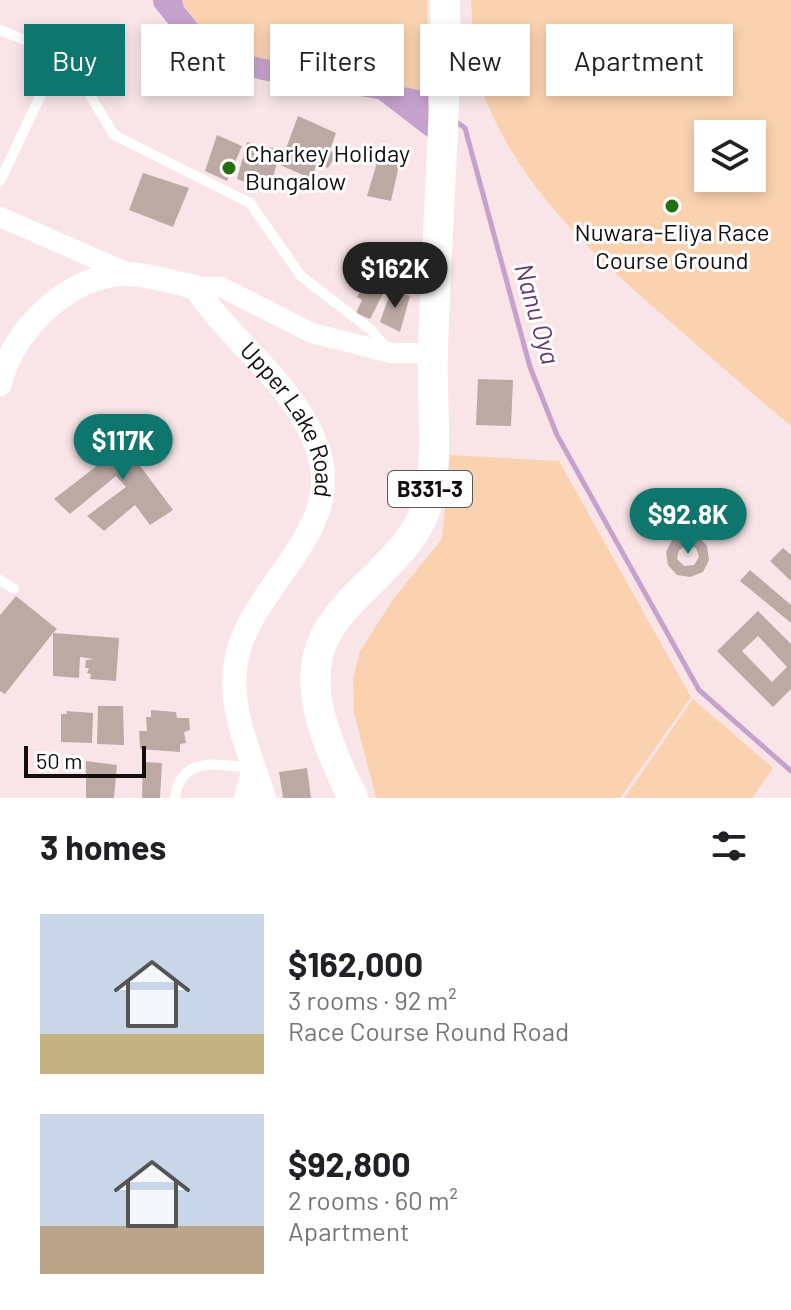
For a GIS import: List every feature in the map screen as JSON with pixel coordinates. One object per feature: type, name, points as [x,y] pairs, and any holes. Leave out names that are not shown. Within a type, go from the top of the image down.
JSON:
[{"type":"main road","name":"B331-3","points":[[353,798],[322,720],[317,697],[318,663],[328,631],[357,594],[402,550],[426,510],[433,460],[433,353],[446,97],[445,0]]},
{"type":"street","points":[[0,217],[128,273],[195,287],[221,287],[312,333],[391,353],[433,353]]},
{"type":"street","points":[[0,384],[15,344],[66,291],[91,279],[128,273]]},
{"type":"street","name":"Upper Lake Road","points":[[195,287],[288,396],[309,428],[321,459],[323,488],[316,517],[255,615],[238,654],[234,691],[236,711],[264,798]]},
{"type":"street","points":[[244,798],[252,768]]},
{"type":"lane","points":[[0,30],[67,57],[114,135],[250,203],[301,276],[371,330],[391,353]]},
{"type":"lane","points":[[0,181],[40,96]]},
{"type":"lane","points":[[0,580],[14,589]]},
{"type":"lane","points":[[175,798],[182,777],[193,768],[206,763],[252,768]]},
{"type":"shaded area","points":[[153,0],[182,0],[198,24],[168,24]]},
{"type":"shaded area","points":[[182,0],[427,0],[427,24],[420,24],[420,90],[404,87],[404,24],[270,24],[270,60],[254,56],[254,24],[198,24]]},
{"type":"shaded area","name":"Nuwara-Eliya Race Course Ground","points":[[471,0],[791,0],[791,426],[622,279],[540,193],[517,160],[485,96],[530,96],[530,24],[473,24]]},
{"type":"shaded area","points":[[254,56],[270,60],[270,81],[254,78]]},
{"type":"shaded area","points":[[404,87],[420,90],[420,96],[428,96],[430,139],[378,99],[360,96],[404,96]]},
{"type":"shaded area","points":[[450,455],[559,461],[691,697],[620,798],[376,798],[354,713],[353,679],[360,651],[394,598],[442,539]]},
{"type":"shaded area","points":[[693,699],[773,768],[752,798],[624,798]]},
{"type":"building","points":[[298,116],[336,133],[330,150],[336,155],[328,168],[318,164],[310,178],[280,165]]},
{"type":"building","points":[[217,135],[242,146],[227,181],[205,171]]},
{"type":"building","points":[[247,142],[281,150],[269,190],[237,179]]},
{"type":"building","points":[[382,146],[402,152],[391,201],[367,196]]},
{"type":"building","points":[[143,173],[189,188],[173,227],[129,210]]},
{"type":"building","points":[[364,285],[371,290],[377,287],[385,290],[370,319],[356,313],[362,300],[357,297]]},
{"type":"building","points":[[391,290],[410,296],[400,332],[380,322]]},
{"type":"building","points":[[478,379],[513,380],[511,426],[476,425]]},
{"type":"building","points":[[156,420],[172,440],[138,463],[173,510],[150,525],[135,505],[104,531],[87,516],[126,487],[116,476],[70,514],[54,499]]},
{"type":"building","points":[[684,534],[698,536],[707,546],[709,560],[703,572],[690,577],[677,575],[668,565],[666,552],[672,540]],"holes":[[[687,545],[696,548],[699,557],[694,565],[684,566],[677,559],[679,550]]]},
{"type":"building","points":[[783,548],[791,555],[791,581],[770,561]]},
{"type":"building","points":[[750,570],[791,605],[791,623],[740,581]]},
{"type":"building","points":[[16,596],[57,629],[5,694],[0,691],[0,615]]},
{"type":"building","points":[[758,611],[791,644],[791,689],[773,707],[717,651]],"holes":[[[758,636],[787,667],[772,682],[742,651]]]},
{"type":"building","points":[[53,633],[119,638],[116,681],[90,679],[91,674],[87,673],[89,668],[85,668],[86,660],[94,659],[80,657],[79,678],[53,676]]},
{"type":"building","points":[[98,706],[123,706],[124,745],[97,744]]},
{"type":"building","points":[[151,710],[176,712],[177,718],[189,718],[190,730],[184,732],[186,743],[180,744],[180,752],[140,749],[139,731],[147,731],[146,717],[151,717]]},
{"type":"building","points":[[66,711],[93,713],[92,743],[61,742],[61,714],[67,714]]},
{"type":"building","points":[[86,761],[117,765],[114,798],[86,798]]},
{"type":"building","points":[[143,762],[162,763],[160,798],[142,798]]},
{"type":"building","points":[[307,768],[311,798],[283,798],[279,772]]},
{"type":"waterway","name":"Nanu Oya","points":[[455,121],[465,128],[530,367],[557,435],[699,690],[791,771]]},
{"type":"place","name":"Charkey Holiday Bungalow","points":[[229,168]]},
{"type":"place","name":"Nuwara-Eliya Race Course Ground","points":[[672,206]]}]
